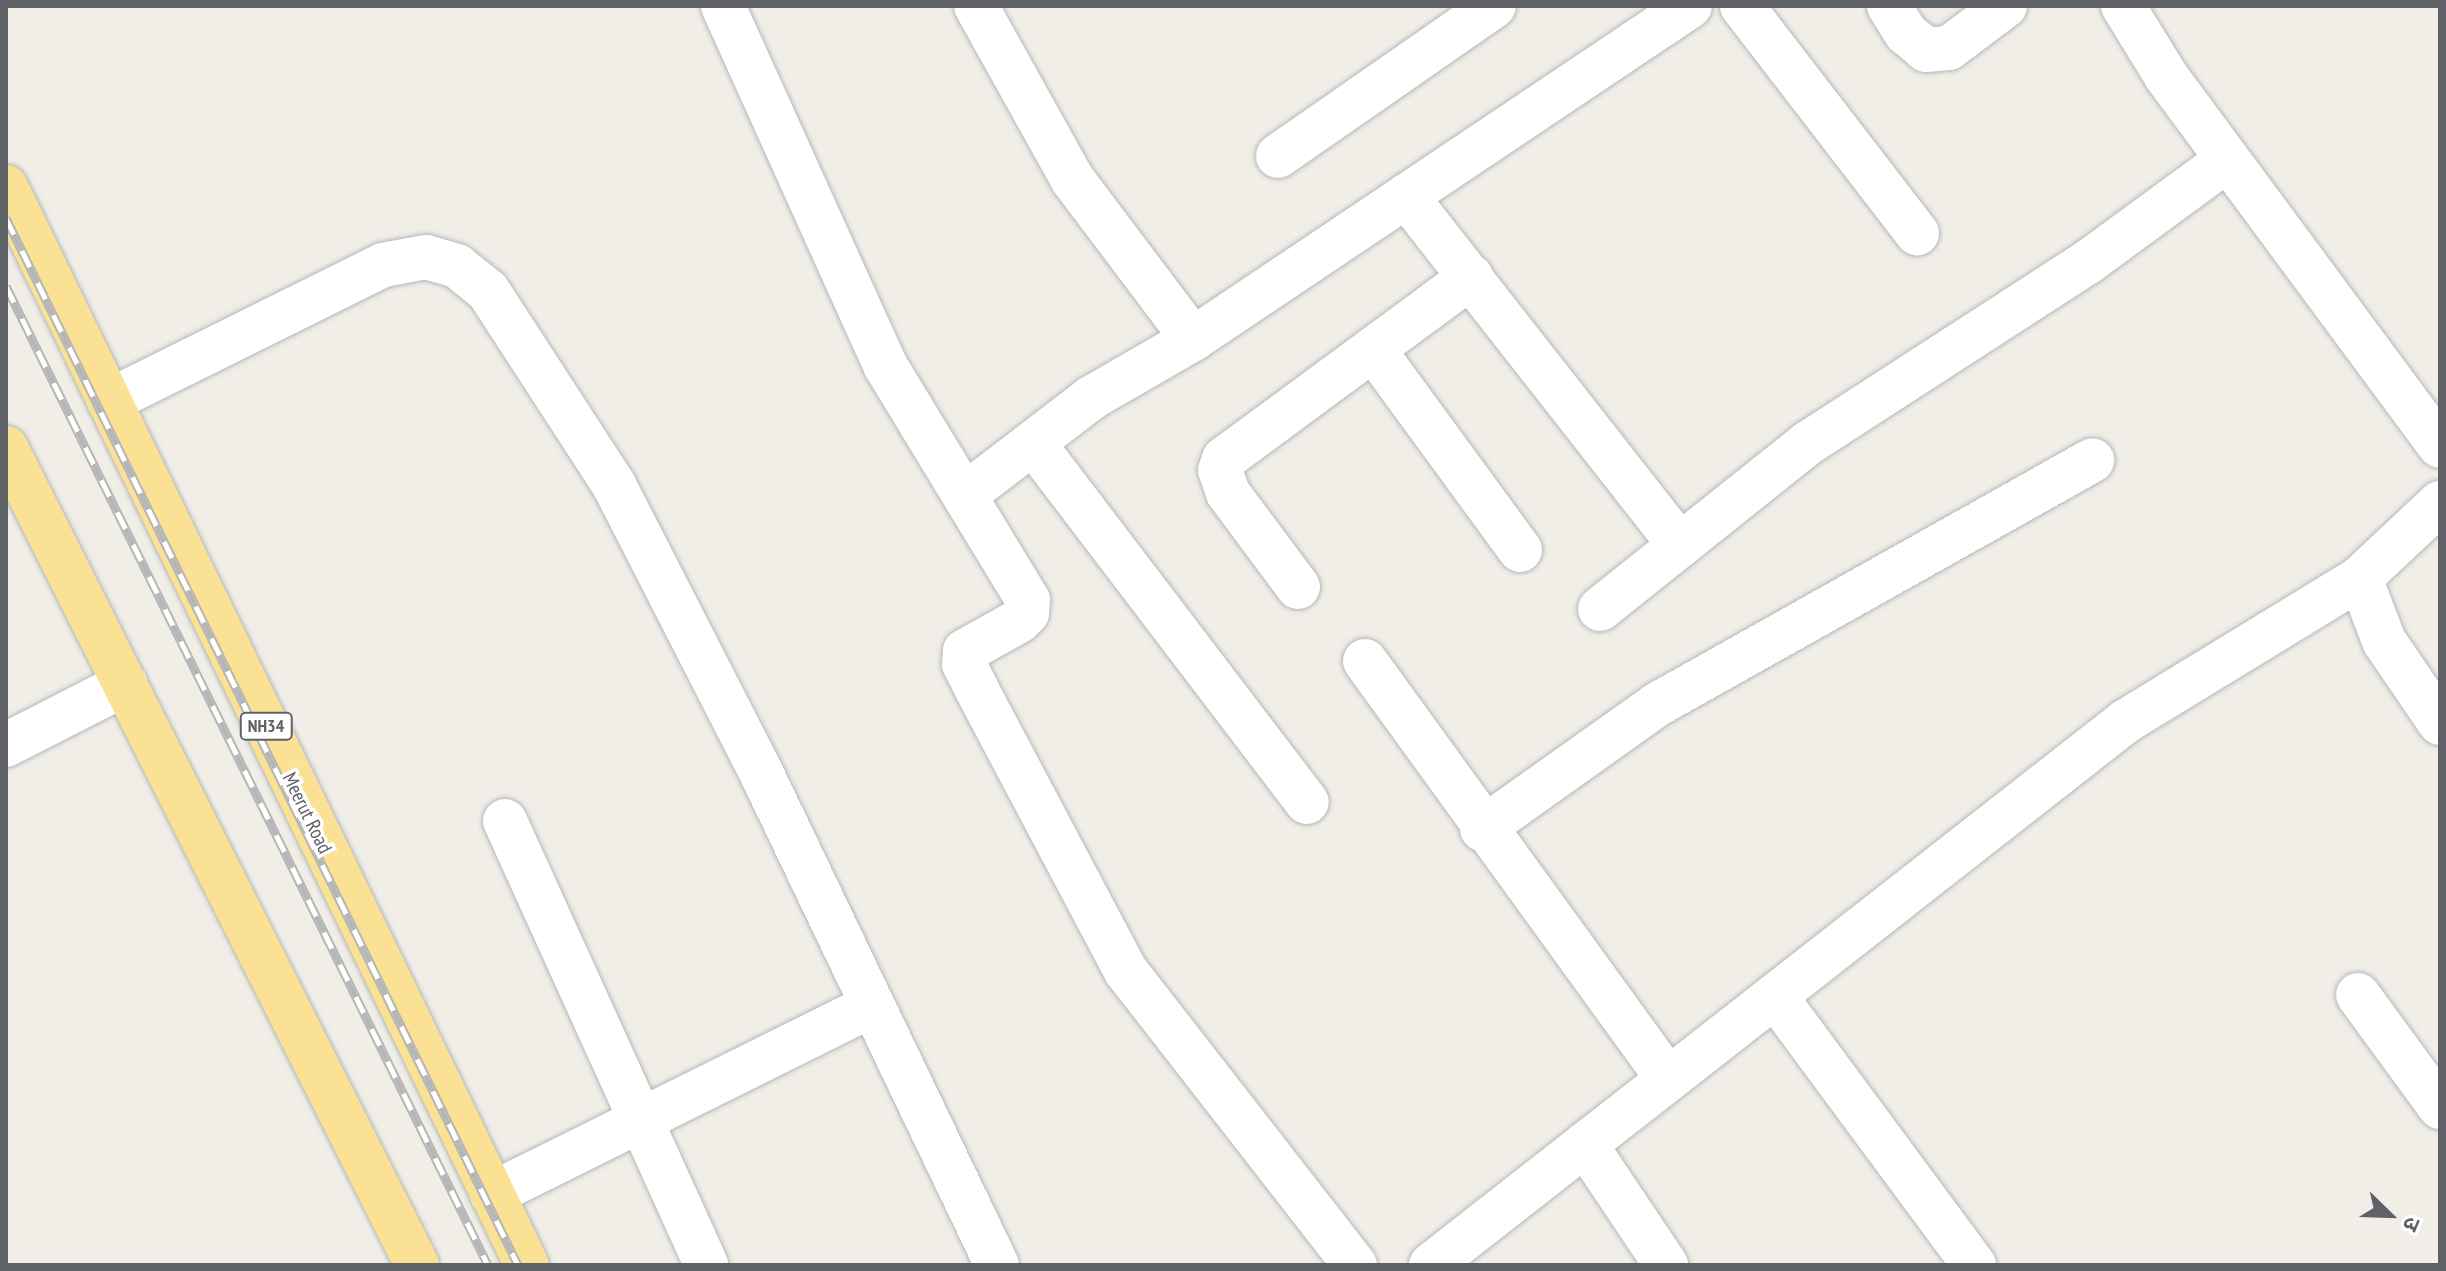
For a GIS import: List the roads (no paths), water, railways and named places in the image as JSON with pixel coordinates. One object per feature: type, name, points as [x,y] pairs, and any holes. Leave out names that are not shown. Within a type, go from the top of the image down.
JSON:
[{"type":"highway","name":"Meerut Road","points":[[6,187],[527,1265]]},
{"type":"highway","points":[[6,448],[417,1265]]},
{"type":"street","points":[[723,6],[885,365],[1028,600],[1027,613],[1019,621],[965,651],[964,664],[977,690],[1126,971],[1355,1265]]},
{"type":"street","points":[[976,6],[1073,180],[1193,339]]},
{"type":"street","points":[[1278,156],[1494,6]]},
{"type":"street","points":[[966,494],[1091,398],[1193,339],[1690,6]]},
{"type":"street","points":[[1742,6],[1917,233]]},
{"type":"street","points":[[1889,6],[1906,33],[1926,50],[1949,48],[2005,6]]},
{"type":"street","points":[[2123,6],[2227,160],[2440,446]]},
{"type":"street","points":[[1600,609],[1808,443],[2088,262],[2227,160]]},
{"type":"street","points":[[1406,196],[1680,545]]},
{"type":"street","points":[[109,401],[383,265],[426,257],[457,266],[488,291],[614,485],[758,766],[997,1265]]},
{"type":"street","points":[[1298,587],[1228,493],[1220,470],[1224,459],[1471,277]]},
{"type":"street","points":[[1373,349],[1520,550]]},
{"type":"street","points":[[1034,444],[1307,802]]},
{"type":"street","points":[[1482,829],[1658,704],[2092,460]]},
{"type":"street","points":[[1431,1265],[2126,721],[2360,578],[2440,503]]},
{"type":"street","points":[[2360,578],[2384,641],[2440,723]]},
{"type":"street","points":[[1365,661],[1482,829],[1668,1079]]},
{"type":"street","points":[[6,745],[125,684]]},
{"type":"street","points":[[505,821],[638,1122],[706,1265]]},
{"type":"street","points":[[2358,995],[2440,1107]]},
{"type":"street","points":[[1775,996],[1974,1265]]},
{"type":"street","points":[[492,1194],[871,1006]]},
{"type":"street","points":[[1585,1144],[1666,1265]]},
{"type":"railway","points":[[6,218],[518,1265]]},
{"type":"railway","points":[[6,286],[488,1265]]}]
